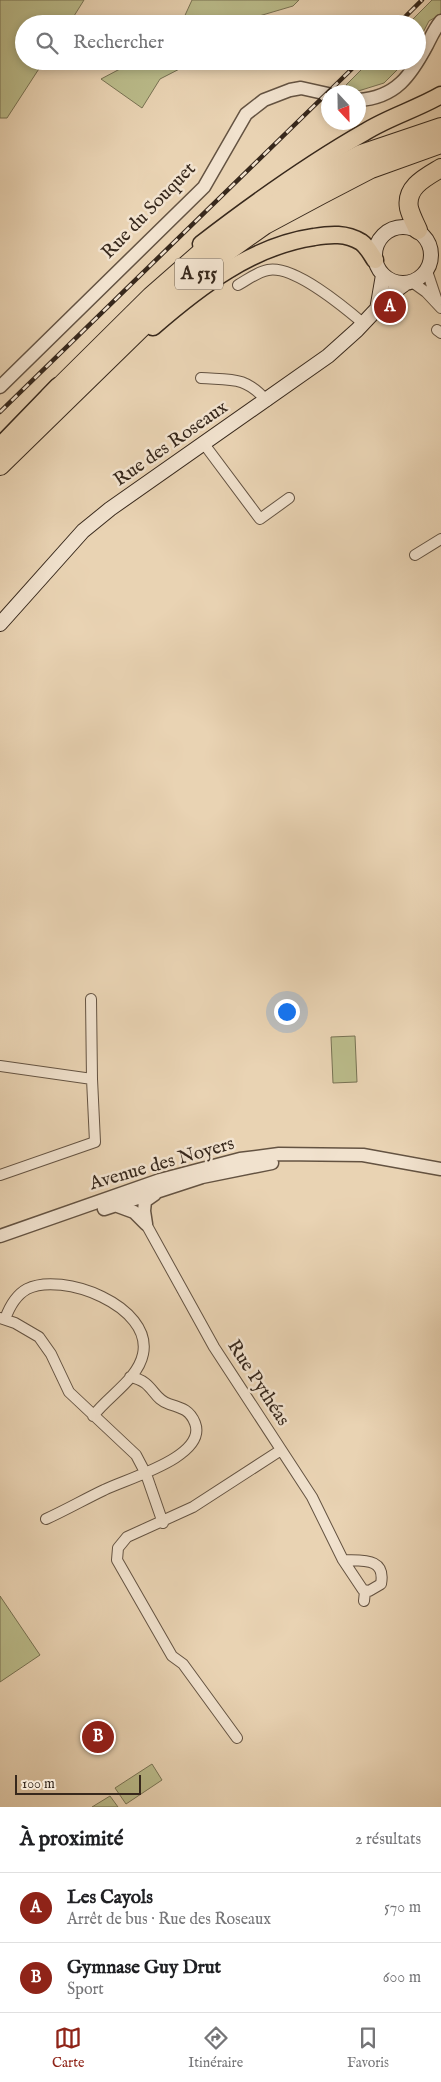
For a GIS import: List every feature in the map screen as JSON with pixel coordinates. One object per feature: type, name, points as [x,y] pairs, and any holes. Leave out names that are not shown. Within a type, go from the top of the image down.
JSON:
[{"type":"highway","points":[[0,446],[49,397],[91,345],[140,297],[196,248],[248,208],[367,130],[441,95]]},
{"type":"highway","name":"A 515","points":[[49,397],[151,296],[200,253],[312,180],[361,154],[441,127]]},
{"type":"highway","name":"A 515","points":[[0,466],[167,303],[214,261],[266,225],[321,194],[372,170],[441,144]]},
{"type":"highway","points":[[418,230],[409,205],[410,193],[418,183],[441,168]]},
{"type":"highway","points":[[0,470],[93,380],[184,300],[230,268],[260,253],[296,240],[344,234],[363,243],[375,260]]},
{"type":"main road","points":[[409,227],[418,230],[435,245],[433,263],[420,278],[409,283],[398,283],[383,275],[375,260],[375,250],[378,242],[391,229],[409,227]]},
{"type":"main road","points":[[377,310],[383,275]]},
{"type":"main road","name":"Rue des Roseaux","points":[[0,624],[83,531],[110,509],[267,401],[328,356],[364,324],[391,294],[409,283]]},
{"type":"street","points":[[426,46],[441,21]]},
{"type":"street","points":[[366,99],[382,96],[397,87],[407,78],[412,70]]},
{"type":"street","name":"Rue du Souquet","points":[[0,387],[204,187],[246,114],[264,100],[290,90],[301,88],[321,92]]},
{"type":"street","points":[[433,263],[440,306]]},
{"type":"street","points":[[238,285],[268,270],[282,270],[302,279],[364,324]]},
{"type":"street","points":[[409,283],[440,306]]},
{"type":"street","points":[[202,378],[242,380],[254,387],[267,401]]},
{"type":"street","points":[[204,444],[260,520],[289,498]]},
{"type":"street","points":[[416,555],[441,538]]},
{"type":"street","points":[[0,1175],[95,1142],[91,998]]},
{"type":"street","points":[[0,1066],[92,1079]]},
{"type":"street","name":"Avenue des Noyers","points":[[0,1236],[160,1186],[281,1162],[319,1159],[398,1161],[441,1169]]},
{"type":"street","points":[[146,1224],[145,1201],[160,1186]]},
{"type":"street","name":"Avenue des Noyers","points":[[0,1245],[135,1198],[160,1186]]},
{"type":"street","points":[[134,1212],[135,1198]]},
{"type":"street","points":[[115,1205],[134,1212],[146,1224]]},
{"type":"street","name":"Rue Pythéas","points":[[146,1224],[214,1347],[312,1497],[343,1560],[364,1596],[381,1584],[383,1576],[375,1564],[368,1561],[343,1560]]},
{"type":"street","points":[[93,1416],[130,1377],[140,1363],[143,1354],[143,1342],[138,1327],[127,1313],[117,1305],[78,1289],[48,1283],[26,1290],[18,1296],[2,1319],[39,1337],[51,1354],[69,1392],[93,1416],[112,1431],[136,1455],[146,1474],[163,1522]]},
{"type":"street","points":[[46,1519],[105,1489],[146,1474],[190,1446],[196,1439],[197,1429],[192,1416],[187,1411],[180,1406],[168,1404],[144,1380],[130,1377]]},
{"type":"street","points":[[237,1738],[183,1664],[172,1656],[117,1560],[118,1548],[127,1538],[146,1527],[163,1522],[193,1507],[281,1450]]},
{"type":"green space","points":[[0,0],[84,0],[75,15],[15,15],[15,70],[38,70],[7,118],[0,118]]},
{"type":"green space","points":[[192,0],[299,0],[293,6],[262,15],[185,15]]},
{"type":"green space","points":[[432,0],[441,0],[441,14],[429,21],[426,27],[426,15],[417,15]]},
{"type":"green space","points":[[118,70],[178,70],[160,79],[142,108],[101,79]]},
{"type":"green space","points":[[361,70],[397,70],[384,83],[366,89],[366,85],[346,85]]},
{"type":"green space","points":[[355,1036],[357,1082],[333,1083],[331,1037]]},
{"type":"green space","points":[[0,1596],[40,1655],[0,1682]]},
{"type":"green space","points":[[152,1764],[162,1780],[126,1804],[115,1788]]},
{"type":"green space","points":[[110,1796],[118,1807],[92,1807]]},
{"type":"railway","points":[[407,15],[422,0]]},
{"type":"railway","points":[[0,412],[351,70]]},
{"type":"place","name":"Les Cayols","points":[[390,307]]},
{"type":"place","name":"Gymnase Guy Drut","points":[[98,1737]]}]
